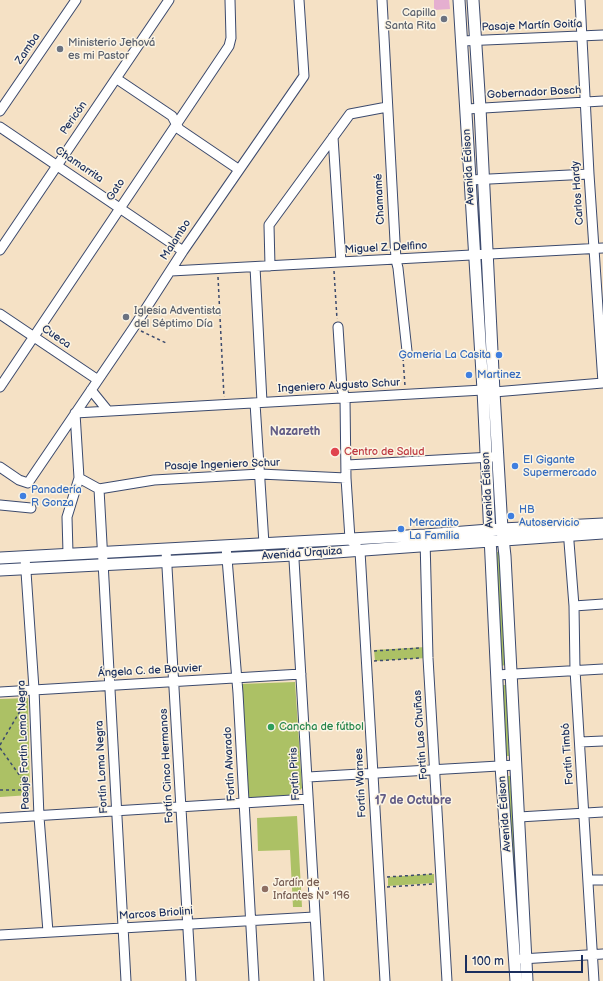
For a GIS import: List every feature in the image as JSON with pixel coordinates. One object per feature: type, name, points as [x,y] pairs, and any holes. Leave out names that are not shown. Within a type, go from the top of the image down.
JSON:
[{"type":"main road","name":"Avenida Édison","points":[[459,0],[474,256],[488,391],[496,529],[491,542],[501,766],[520,959],[527,981]]},
{"type":"main road","name":"Avenida Édison","points":[[473,0],[484,179],[488,391]]},
{"type":"main road","name":"Avenida Urquiza","points":[[0,570],[294,556],[426,547],[504,541],[603,524]]},
{"type":"main road","name":"Avenida Édison","points":[[496,529],[504,541],[519,817],[520,959],[516,981]]},
{"type":"main road","name":"Avenida Urquiza","points":[[0,558],[68,553],[166,550],[293,543],[496,529],[569,531],[603,534]]},
{"type":"street","name":"Zamba","points":[[0,111],[76,0]]},
{"type":"street","name":"Pericón","points":[[0,250],[56,164],[117,79],[169,0]]},
{"type":"street","name":"Gato","points":[[0,387],[229,46],[231,38],[230,0]]},
{"type":"street","name":"Malambo","points":[[0,467],[19,480],[28,483],[134,327],[183,250],[304,76],[299,0]]},
{"type":"street","name":"Chamamé","points":[[382,0],[396,260],[407,351]]},
{"type":"street","name":"Carlos Hardy","points":[[580,0],[589,174],[598,248],[603,383]]},
{"type":"street","name":"Pasaje Martín Goitía","points":[[462,41],[603,35]]},
{"type":"street","points":[[117,79],[172,116],[179,129],[238,169]]},
{"type":"street","name":"Gobernador Bosch","points":[[466,108],[603,101]]},
{"type":"street","points":[[270,266],[269,225],[333,136],[350,114],[387,107]]},
{"type":"street","name":"Chamarrita","points":[[0,127],[183,250]]},
{"type":"street","points":[[333,136],[337,263]]},
{"type":"street","points":[[470,180],[589,174]]},
{"type":"street","name":"Miguel Z. Delfino","points":[[170,271],[474,256],[598,248]]},
{"type":"street","points":[[255,267],[260,474],[264,544]]},
{"type":"street","name":"Cueca","points":[[0,314],[98,380]]},
{"type":"street","points":[[338,327],[342,389],[346,398],[346,478],[350,539],[360,551]]},
{"type":"street","name":"Ingeniero Augusto Schur","points":[[75,413],[406,394],[488,391],[603,383]]},
{"type":"street","points":[[91,390],[108,411]]},
{"type":"street","points":[[68,553],[66,518],[79,478],[75,413]]},
{"type":"street","points":[[347,465],[492,457]]},
{"type":"street","name":"Pasaje Ingeniero Schur","points":[[99,489],[154,480],[260,474],[346,478]]},
{"type":"street","points":[[79,478],[99,489]]},
{"type":"street","name":"Fortín Loma Negra","points":[[99,489],[102,526],[101,552],[104,565],[109,685],[126,981]]},
{"type":"street","points":[[0,505],[31,508]]},
{"type":"street","name":"Fortín Timbó","points":[[569,531],[574,606],[575,670],[594,981]]},
{"type":"street","name":"Fortín Las Chuñas","points":[[425,535],[428,658],[436,770],[447,981]]},
{"type":"street","name":"Fortín Piris","points":[[293,543],[319,981]]},
{"type":"street","name":"Fortín Alvarado","points":[[226,546],[245,803],[254,981]]},
{"type":"street","name":"Fortín Cinco Hermanos","points":[[166,550],[191,981]]},
{"type":"street","name":"Fortín Warnes","points":[[360,551],[385,981]]},
{"type":"street","name":"Pasaje Fortín Loma Negra","points":[[25,557],[34,689],[39,817],[48,932]]},
{"type":"street","points":[[574,606],[603,604]]},
{"type":"street","points":[[497,675],[603,669]]},
{"type":"street","name":"Ángela C. de Bouvier","points":[[0,692],[301,674]]},
{"type":"street","points":[[580,742],[603,741]]},
{"type":"street","points":[[308,776],[516,765]]},
{"type":"street","points":[[0,818],[39,817],[308,799]]},
{"type":"street","points":[[519,817],[603,812]]},
{"type":"street","points":[[588,880],[603,880]]},
{"type":"street","name":"Marcos Briolini","points":[[0,935],[188,923],[314,917]]},
{"type":"street","points":[[520,959],[603,954]]},
{"type":"path","points":[[337,263],[338,327]]},
{"type":"path","points":[[217,269],[225,404]]},
{"type":"path","points":[[134,327],[166,343]]},
{"type":"path","points":[[406,394],[402,359],[407,351]]},
{"type":"path","points":[[366,651],[428,648]]},
{"type":"path","points":[[367,661],[428,658]]},
{"type":"path","points":[[0,745],[28,698]]},
{"type":"path","points":[[0,748],[30,790],[0,790]]},
{"type":"path","points":[[380,882],[441,879]]},
{"type":"path","points":[[380,882],[441,879]]},
{"type":"green space","points":[[496,552],[500,552],[505,665],[501,666]]},
{"type":"green space","points":[[426,647],[427,658],[375,661],[374,650]]},
{"type":"green space","points":[[295,682],[302,788],[295,795],[248,799],[240,684]]},
{"type":"green space","points":[[503,685],[507,685],[509,756],[506,756]]},
{"type":"green space","points":[[28,698],[30,795],[0,797],[0,699]]},
{"type":"green space","points":[[507,776],[510,776],[521,949],[518,950]]},
{"type":"green space","points":[[297,816],[302,907],[293,907],[290,850],[258,851],[257,818]]},
{"type":"green space","points":[[434,874],[434,883],[388,886],[388,877]]},
{"type":"building","points":[[434,0],[449,0],[450,9],[434,10]]},
{"type":"place","name":"Capilla Santa Rita","points":[[444,19]]},
{"type":"place","name":"Ministerio Jehová es mi Pastor","points":[[60,49]]},
{"type":"place","name":"Iglesia Adventista del Séptimo Día","points":[[126,317]]},
{"type":"place","name":"Gomeria La Casita","points":[[499,355]]},
{"type":"place","name":"Martinez","points":[[469,375]]},
{"type":"place","name":"Centro de Salud","points":[[335,452]]},
{"type":"place","name":"El Gigante Supermercado","points":[[515,466]]},
{"type":"place","name":"Panadería R Gonza","points":[[23,496]]},
{"type":"place","name":"HB Autoservicio","points":[[511,516]]},
{"type":"place","name":"Mercadito La Familia","points":[[401,529]]},
{"type":"place","name":"Cancha de fútbol","points":[[271,727]]},
{"type":"place","name":"Jardín de Infantes N° 196","points":[[265,889]]},
{"type":"district","name":"Nazareth","points":[[295,432]]},
{"type":"district","name":"17 de Octubre","points":[[413,801]]}]
